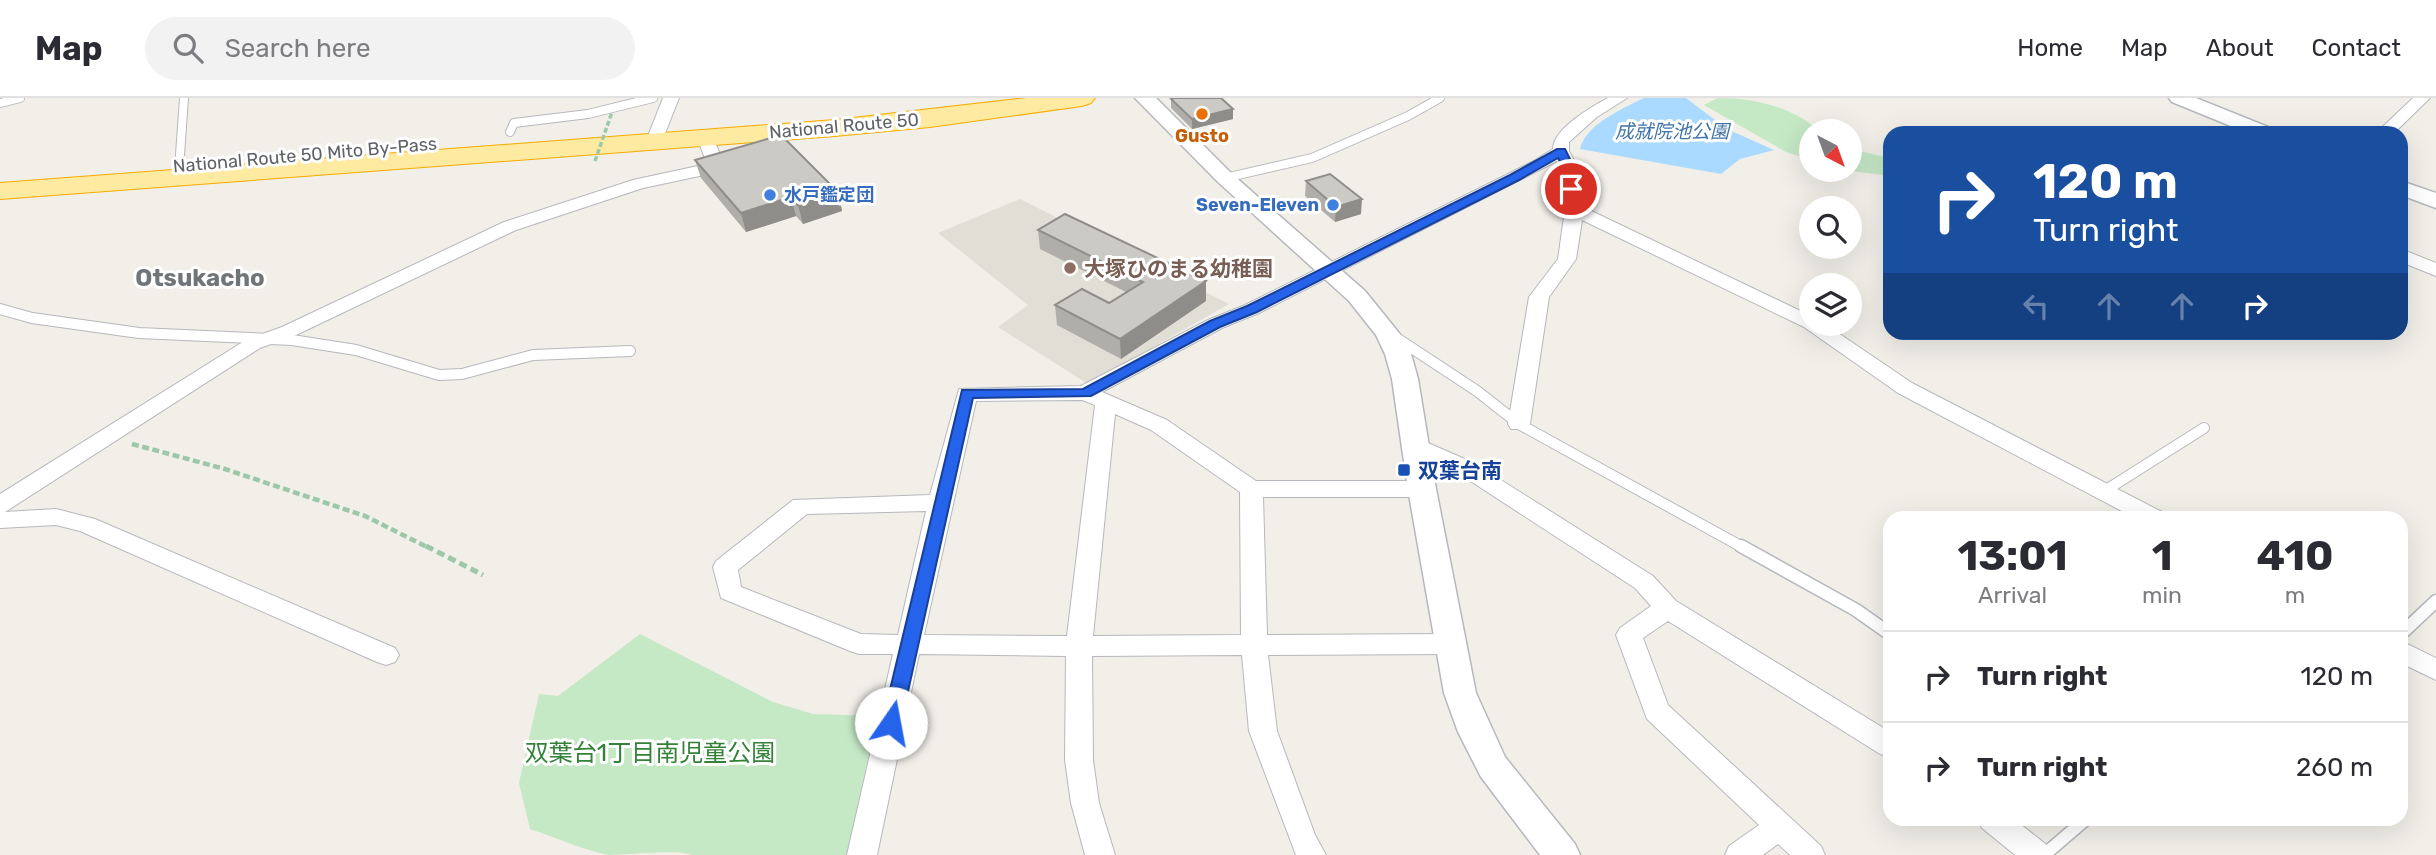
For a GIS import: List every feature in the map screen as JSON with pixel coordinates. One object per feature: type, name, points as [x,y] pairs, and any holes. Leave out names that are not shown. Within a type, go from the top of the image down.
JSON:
[{"type":"highway","name":"National Route 50","points":[[605,137],[993,98]]},
{"type":"highway","name":"National Route 50","points":[[657,133],[705,138],[930,119],[1082,98]]},
{"type":"highway","points":[[0,169],[510,132],[605,137]]},
{"type":"highway","points":[[0,202],[485,162],[605,137]]},
{"type":"highway","name":"National Route 50 Mito By-Pass","points":[[0,178],[605,137]]},
{"type":"highway","name":"National Route 50 Mito By-Pass","points":[[0,191],[605,137]]},
{"type":"street","points":[[657,133],[671,98]]},
{"type":"street","points":[[1145,98],[1224,178],[1357,296],[1387,333],[1398,354],[1405,379],[1414,444],[1460,693],[1481,744],[1519,803],[1562,855]]},
{"type":"street","points":[[1519,424],[1539,298],[1567,258],[1574,210],[1569,167],[1561,151],[1561,141],[1601,107],[1619,98]]},
{"type":"street","points":[[2179,98],[2244,126]]},
{"type":"street","points":[[2392,126],[2422,98]]},
{"type":"street","points":[[0,505],[267,338],[289,331],[510,226],[639,184],[717,167],[705,138]]},
{"type":"street","points":[[1096,398],[1215,324],[1538,166],[1561,151]]},
{"type":"street","points":[[2408,190],[2436,201]]},
{"type":"street","points":[[1574,210],[1799,318]]},
{"type":"street","points":[[2408,258],[2436,270]]},
{"type":"street","points":[[1829,336],[1905,388],[2140,511]]},
{"type":"street","points":[[862,855],[940,503],[967,394],[1096,398],[1159,425],[1251,489],[1422,489]]},
{"type":"street","points":[[1096,398],[1079,646],[1079,760],[1086,803],[1101,855]]},
{"type":"street","points":[[1414,444],[1466,468],[1644,582],[1667,608],[1883,742]]},
{"type":"street","points":[[1251,489],[1254,646],[1263,731],[1302,838],[1311,855]]},
{"type":"street","points":[[940,503],[801,506],[725,567],[730,592],[859,643],[1079,646],[1450,644]]},
{"type":"street","points":[[0,520],[57,517],[87,525],[386,655]]},
{"type":"street","points":[[1667,608],[1629,635],[1657,712],[1810,855]]},
{"type":"street","points":[[2408,655],[2436,670]]},
{"type":"street","points":[[2001,826],[2037,855]]},
{"type":"street","points":[[1740,855],[1779,827]]},
{"type":"lane","points":[[0,103],[20,98]]},
{"type":"lane","points":[[180,155],[184,98]]},
{"type":"lane","points":[[510,132],[514,123],[588,114],[653,98]]},
{"type":"lane","points":[[1224,178],[1312,158],[1408,116],[1440,98]]},
{"type":"lane","points":[[0,309],[32,318],[139,333],[267,338],[356,350],[439,375],[462,374],[533,355],[630,351]]},
{"type":"lane","points":[[1387,333],[1405,342],[1477,391],[1519,424],[1856,610],[1883,629]]},
{"type":"lane","points":[[2103,492],[2204,428]]},
{"type":"lane","points":[[2408,627],[2436,601]]},
{"type":"lane","points":[[2044,855],[2078,826]]},
{"type":"path","points":[[107,438],[225,469],[365,516],[483,575]]},
{"type":"shaded area","name":"大塚ひのまる幼稚園","points":[[1020,199],[1229,304],[1088,384],[998,327],[1028,305],[938,233]]},
{"type":"green space","points":[[1718,98],[1745,100],[1785,110],[1797,116],[1802,119],[1799,119],[1799,156],[1786,152],[1704,105]]},
{"type":"green space","points":[[1862,152],[1883,156],[1883,175],[1862,172]]},
{"type":"green space","name":"双葉台1丁目南児童公園","points":[[640,634],[773,702],[813,714],[877,716],[847,855],[692,855],[665,852],[609,855],[530,829],[519,783],[539,694],[558,696]]},
{"type":"water","name":"成就院池公園","points":[[1644,98],[1686,98],[1727,129],[1774,150],[1740,159],[1721,174],[1580,149],[1589,132],[1597,125]]},
{"type":"building","points":[[1221,98],[1233,109],[1192,119],[1171,99]]},
{"type":"building","name":"水戸鑑定団","points":[[781,135],[838,192],[798,205],[791,197],[741,213],[695,160]]},
{"type":"building","points":[[1330,174],[1362,199],[1336,207],[1306,181]]},
{"type":"building","points":[[1065,214],[1206,281],[1120,339],[1055,305],[1082,289],[1109,303],[1143,282],[1038,230]]},
{"type":"place","name":"Gusto","points":[[1202,114]]},
{"type":"place","name":"水戸鑑定団","points":[[770,195]]},
{"type":"place","name":"Seven-Eleven","points":[[1333,205]]},
{"type":"place","name":"大塚ひのまる幼稚園","points":[[1070,268]]},
{"type":"place","name":"双葉台南","points":[[1404,470]]},
{"type":"district","name":"Otsukacho","points":[[200,278]]},
{"type":"route","points":[[891,723],[967,394],[1086,393],[1215,324],[1252,309],[1515,178],[1561,151],[1569,167],[1571,189]]}]
